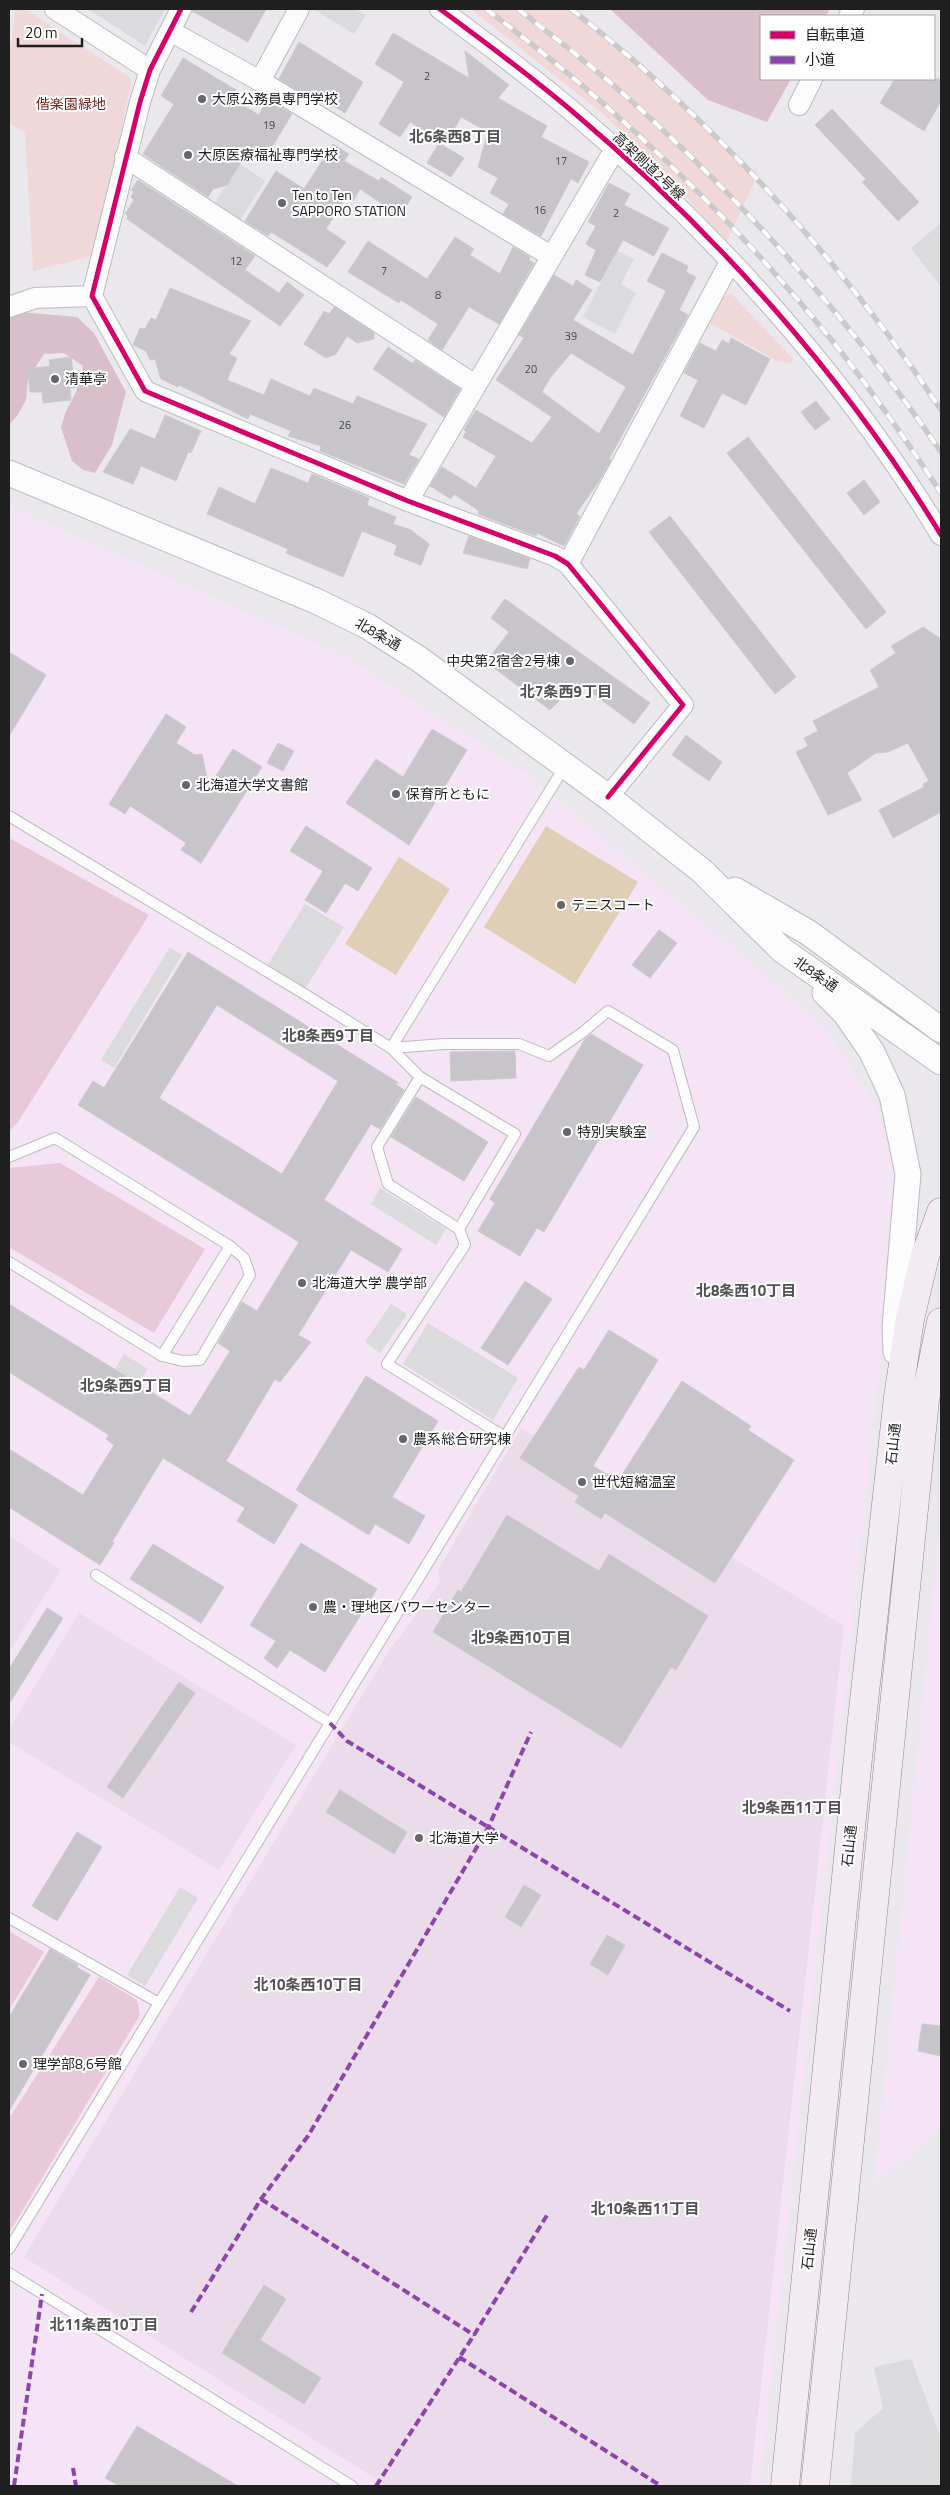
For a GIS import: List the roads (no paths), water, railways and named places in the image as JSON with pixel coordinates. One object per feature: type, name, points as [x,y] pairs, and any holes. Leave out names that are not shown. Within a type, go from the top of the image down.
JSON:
[{"type":"main road","name":"石山通","points":[[785,2486],[861,1728],[898,1397],[910,1319],[922,1265],[941,1212]]},
{"type":"main road","name":"石山通","points":[[815,2486],[925,1400],[941,1322]]},
{"type":"street","points":[[55,9],[150,70]]},
{"type":"street","points":[[182,9],[150,70],[125,156],[92,296],[145,391],[408,501],[555,556],[568,564],[684,704],[608,797]]},
{"type":"street","points":[[260,81],[300,9]]},
{"type":"street","name":"高架側道2号線","points":[[440,9],[571,110],[673,203],[730,262],[768,303],[835,383],[941,535]]},
{"type":"street","points":[[170,31],[260,81],[551,256]]},
{"type":"street","points":[[799,105],[812,80]]},
{"type":"street","points":[[408,501],[615,149]]},
{"type":"street","points":[[125,156],[475,385]]},
{"type":"street","points":[[568,564],[730,262]]},
{"type":"street","points":[[9,307],[35,298],[92,296]]},
{"type":"street","name":"北8条通","points":[[9,473],[316,601],[367,626],[419,659],[608,797],[702,872],[782,950],[941,1062]]},
{"type":"street","name":"北8条通","points":[[702,872],[809,933],[941,1030]]},
{"type":"street","points":[[782,950],[845,1014],[872,1052],[892,1095],[908,1174],[895,1327],[898,1397]]},
{"type":"lane","points":[[391,1048],[565,766]]},
{"type":"lane","points":[[9,816],[391,1048],[420,1077],[515,1134],[459,1229]]},
{"type":"lane","points":[[9,2248],[694,1127],[673,1050],[608,1010],[583,1032],[549,1056],[519,1044],[444,1044],[391,1048]]},
{"type":"lane","points":[[420,1077],[377,1147],[388,1184],[459,1229],[465,1245],[387,1364],[505,1437]]},
{"type":"lane","points":[[9,1157],[55,1138],[230,1246],[244,1258],[250,1275],[200,1360],[183,1361],[162,1356],[9,1262]]},
{"type":"lane","points":[[162,1356],[230,1246]]},
{"type":"lane","points":[[96,1575],[330,1723]]},
{"type":"lane","points":[[9,1918],[159,2003]]},
{"type":"lane","points":[[9,2273],[352,2486]]},
{"type":"railway","points":[[486,9],[582,85],[628,125],[758,255],[799,301],[852,366],[891,419],[941,493]]},
{"type":"railway","points":[[518,9],[627,97],[713,178],[833,310],[871,356],[941,452]]},
{"type":"railway","points":[[571,9],[623,51],[674,97],[772,195],[862,300],[941,410]]},
{"type":"place","name":"大原公務員専門学校","points":[[202,99]]},
{"type":"place","name":"大原医療福祉専門学校","points":[[188,155]]},
{"type":"place","name":"Ten to Ten SAPPORO STATION","points":[[282,203]]},
{"type":"place","name":"清華亭","points":[[55,379]]},
{"type":"place","name":"中央第2宿舎2号棟","points":[[570,661]]},
{"type":"place","name":"北海道大学文書館","points":[[186,785]]},
{"type":"place","name":"保育所ともに","points":[[396,794]]},
{"type":"place","name":"テニスコート","points":[[561,905]]},
{"type":"place","name":"特別実験室","points":[[567,1132]]},
{"type":"place","name":"北海道大学 農学部","points":[[302,1283]]},
{"type":"place","name":"農系総合研究棟","points":[[403,1439]]},
{"type":"place","name":"世代短縮温室","points":[[582,1482]]},
{"type":"place","name":"農・理地区パワーセンター","points":[[313,1607]]},
{"type":"place","name":"北海道大学","points":[[419,1838]]},
{"type":"place","name":"理学部8,6号館","points":[[23,2064]]},
{"type":"district","name":"北6条西8丁目","points":[[455,137]]},
{"type":"district","name":"北7条西9丁目","points":[[566,692]]},
{"type":"district","name":"北8条西9丁目","points":[[328,1036]]},
{"type":"district","name":"北8条西10丁目","points":[[746,1291]]},
{"type":"district","name":"北9条西9丁目","points":[[126,1386]]},
{"type":"district","name":"北9条西10丁目","points":[[521,1638]]},
{"type":"district","name":"北9条西11丁目","points":[[792,1808]]},
{"type":"district","name":"北10条西10丁目","points":[[308,1985]]},
{"type":"district","name":"北10条西11丁目","points":[[645,2209]]},
{"type":"district","name":"北11条西10丁目","points":[[104,2325]]},
{"type":"park label","name":"偕楽園緑地","points":[[71,104]]}]
